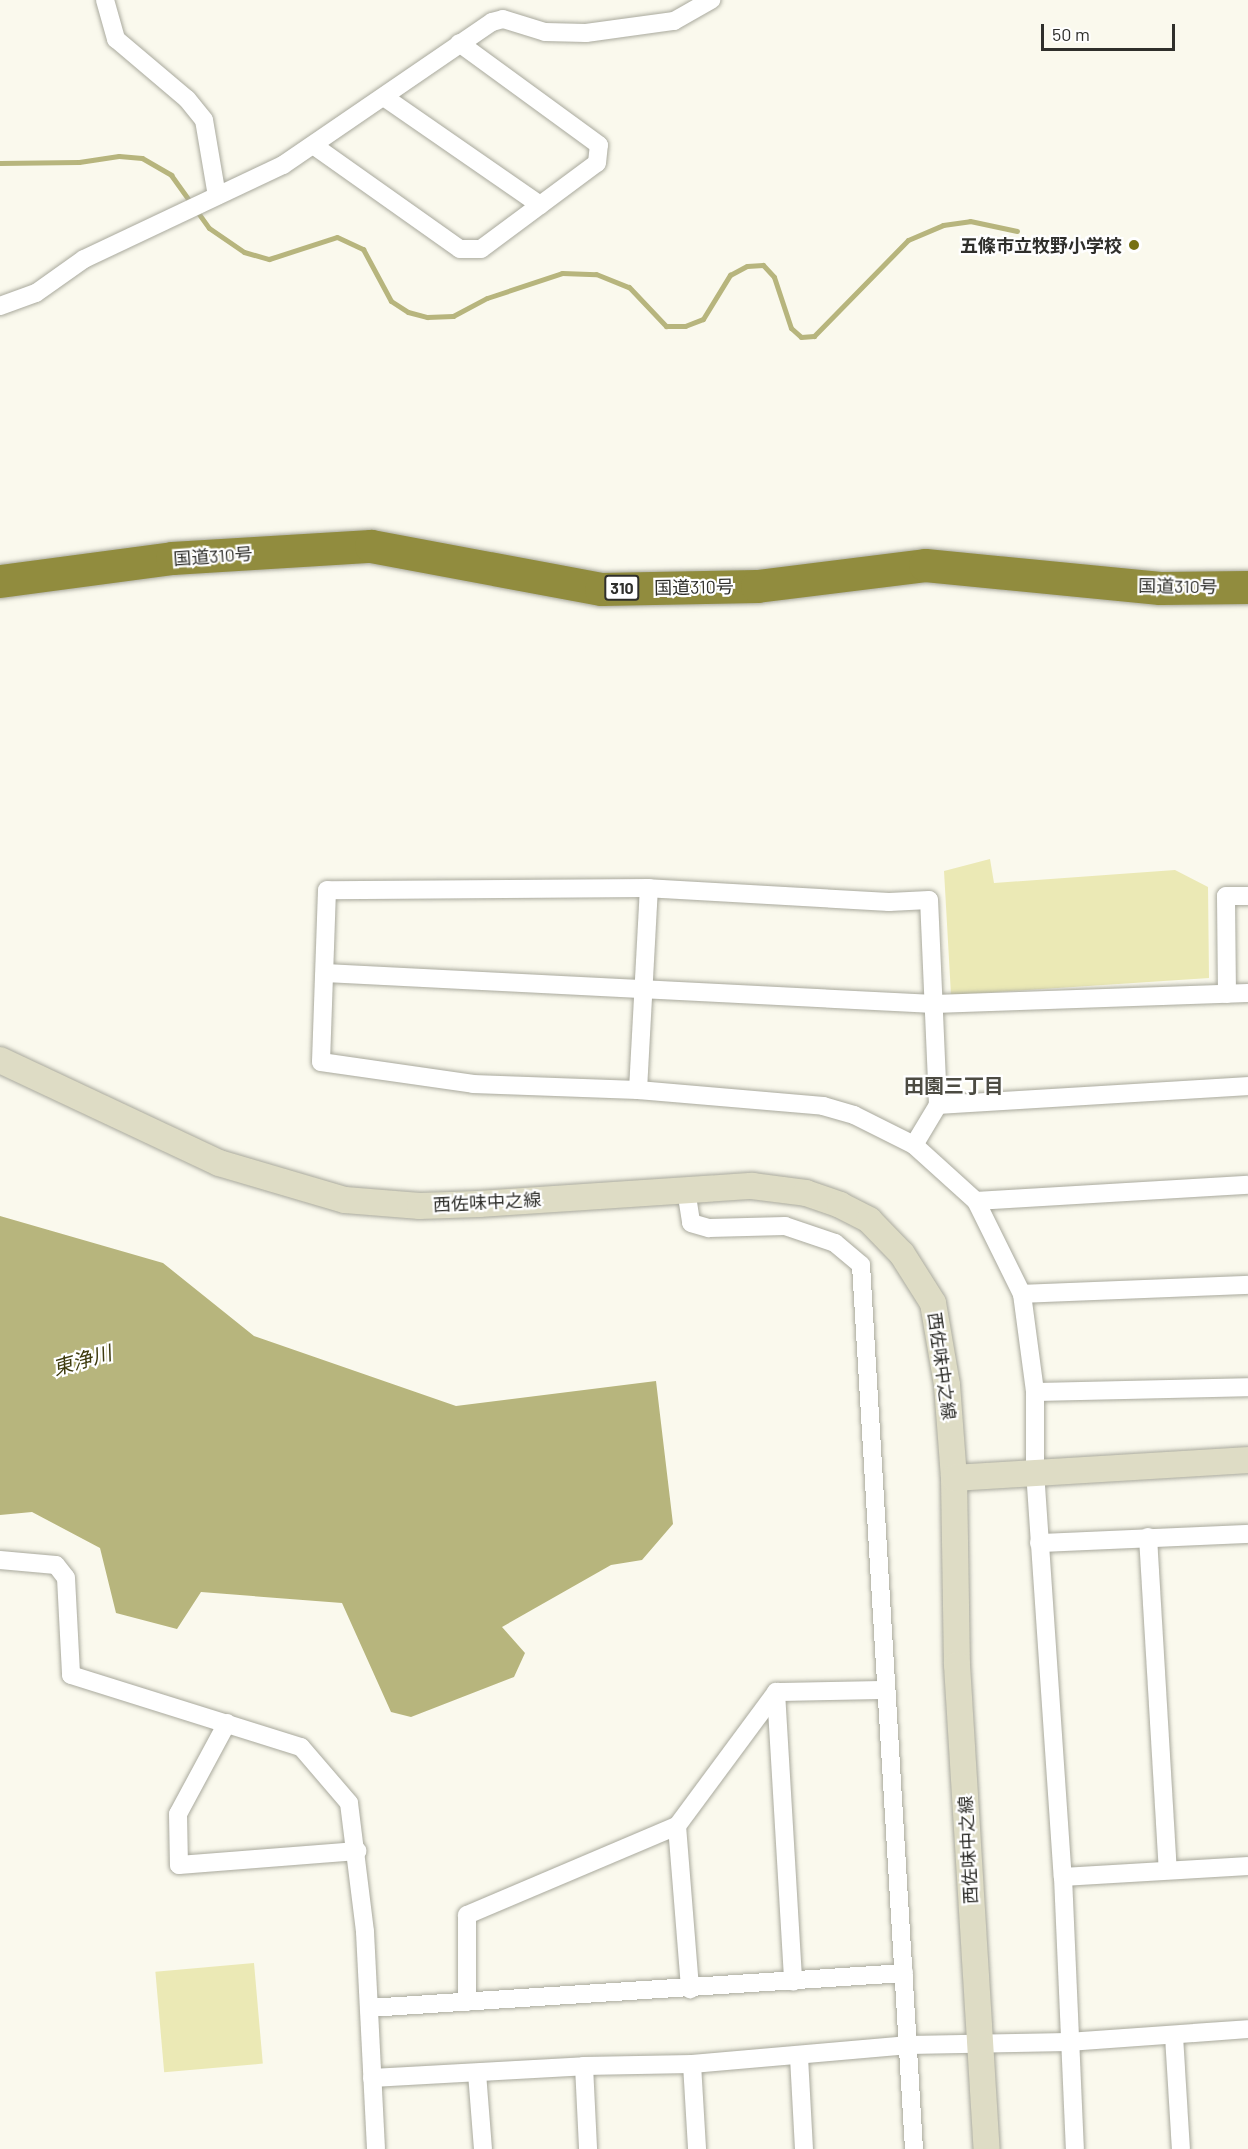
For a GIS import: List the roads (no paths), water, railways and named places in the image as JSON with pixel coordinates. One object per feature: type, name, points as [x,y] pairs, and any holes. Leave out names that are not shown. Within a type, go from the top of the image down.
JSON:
[{"type":"highway","name":"国道310号","points":[[0,581],[172,558],[371,546],[601,589],[757,586],[925,565],[1160,588],[1248,587]]},
{"type":"main road","name":"西佐味中之線","points":[[0,1060],[219,1163],[345,1200],[432,1205],[752,1186],[806,1193],[868,1220],[902,1254],[928,1293],[938,1322],[954,1478],[957,1665],[987,2149]]},
{"type":"main road","points":[[954,1478],[1035,1471],[1248,1460]]},
{"type":"street","points":[[105,0],[116,39],[187,99],[204,120],[217,196]]},
{"type":"street","points":[[0,306],[36,293],[84,259],[182,210],[283,165],[459,44],[503,19],[545,32],[586,33],[674,21],[711,0]]},
{"type":"street","points":[[313,145],[460,249],[481,249],[597,163],[599,146],[459,44]]},
{"type":"street","points":[[384,97],[540,205]]},
{"type":"street","points":[[638,1090],[649,888]]},
{"type":"street","points":[[914,1145],[938,1105],[929,900],[889,902],[649,888],[327,890],[321,1062],[473,1084],[638,1090],[823,1106],[854,1115],[914,1145],[976,1201],[1022,1294],[1035,1392],[1035,1471],[1063,1877],[1068,2042],[1075,2149]]},
{"type":"street","points":[[1227,994],[1226,896],[1248,896]]},
{"type":"street","points":[[325,973],[934,1004],[1248,993]]},
{"type":"street","points":[[938,1105],[1248,1086]]},
{"type":"street","points":[[976,1201],[1248,1185]]},
{"type":"street","points":[[686,1190],[691,1223],[709,1228],[785,1226],[835,1243],[861,1265],[914,2149]]},
{"type":"street","points":[[1022,1294],[1248,1284]]},
{"type":"street","points":[[1035,1392],[1248,1387]]},
{"type":"street","points":[[1039,1543],[1248,1534]]},
{"type":"street","points":[[1148,1537],[1168,1869]]},
{"type":"street","points":[[0,1560],[56,1565],[66,1578],[71,1675],[301,1747],[350,1803],[357,1851],[369,2008],[376,2149]]},
{"type":"street","points":[[776,1692],[885,1690]]},
{"type":"street","points":[[467,2002],[467,1915],[677,1826],[776,1692]]},
{"type":"street","points":[[776,1692],[793,1982]]},
{"type":"street","points":[[227,1723],[178,1814],[179,1865],[357,1851]]},
{"type":"street","points":[[677,1826],[690,1989]]},
{"type":"street","points":[[1063,1877],[1248,1866]]},
{"type":"street","points":[[369,2008],[690,1989],[904,1973]]},
{"type":"street","points":[[372,2078],[584,2066],[692,2064],[799,2057],[909,2045],[1068,2042],[1248,2029]]},
{"type":"street","points":[[1174,2036],[1181,2149]]},
{"type":"street","points":[[799,2057],[804,2149]]},
{"type":"street","points":[[692,2064],[697,2149]]},
{"type":"street","points":[[584,2066],[588,2149]]},
{"type":"street","points":[[477,2073],[483,2149]]},
{"type":"water","name":"東浄川","points":[[0,1216],[163,1263],[254,1336],[456,1406],[656,1381],[673,1524],[642,1560],[611,1565],[502,1627],[525,1653],[514,1677],[411,1717],[391,1712],[342,1603],[201,1592],[177,1629],[116,1613],[100,1548],[32,1512],[0,1515]]},
{"type":"waterway","points":[[0,163],[79,162],[119,156],[142,158],[171,175],[209,228],[244,252],[269,259],[337,237],[363,249],[391,301],[408,312],[427,317],[453,316],[487,298],[562,273],[596,274],[629,287],[666,326],[685,326],[703,319],[730,275],[747,266],[763,265],[774,277],[791,328],[801,337],[814,336],[908,240],[943,225],[970,221],[1017,231]]},
{"type":"place","name":"五條市立牧野小学校","points":[[1134,245]]},
{"type":"district","name":"田園三丁目","points":[[954,1085]]}]
